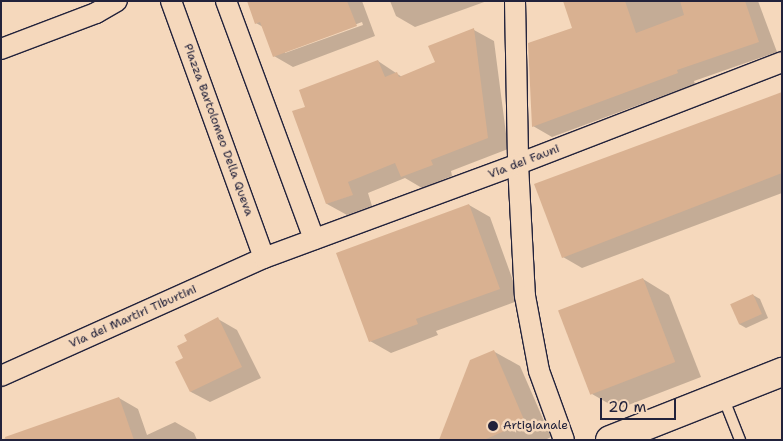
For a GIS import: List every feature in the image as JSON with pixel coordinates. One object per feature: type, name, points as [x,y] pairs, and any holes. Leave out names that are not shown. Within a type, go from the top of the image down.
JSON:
[{"type":"main road","points":[[610,440],[782,372]]},
{"type":"street","points":[[1,49],[96,14],[117,1]]},
{"type":"street","name":"Piazza Bartolomeo Della Queva","points":[[171,1],[264,258]]},
{"type":"street","points":[[226,1],[314,239]]},
{"type":"street","points":[[515,1],[518,164],[525,296],[534,352],[544,388],[564,440]]},
{"type":"street","name":"Via dei Fauni","points":[[264,258],[518,164],[782,62]]},
{"type":"street","name":"Via dei Martiri Tiburtini","points":[[1,376],[264,258]]},
{"type":"lane","points":[[722,395],[740,440]]},
{"type":"building","points":[[247,1],[347,1],[357,26],[273,57],[260,22],[255,24]]},
{"type":"building","points":[[563,1],[625,1],[636,33],[684,15],[680,1],[745,1],[759,42],[677,70],[678,73],[532,127],[528,43],[572,28]]},
{"type":"building","points":[[474,28],[488,138],[431,160],[433,165],[401,177],[395,163],[348,182],[353,195],[326,204],[292,111],[305,107],[299,90],[378,60],[385,77],[397,72],[399,77],[435,62],[428,46]]},
{"type":"building","points":[[782,92],[782,173],[562,258],[534,184]]},
{"type":"building","points":[[469,204],[500,289],[416,319],[418,324],[369,342],[336,253]]},
{"type":"building","points":[[643,278],[675,362],[590,395],[558,311]]},
{"type":"building","points":[[753,294],[762,314],[739,324],[730,304]]},
{"type":"building","points":[[218,317],[242,367],[190,392],[175,362],[183,358],[177,346],[187,341],[184,335]]},
{"type":"building","points":[[494,350],[525,422],[484,440],[439,440],[470,360]]},
{"type":"building","points":[[119,397],[134,440],[6,440],[5,437]]},
{"type":"place","name":"Artigianale","points":[[493,426]]}]
